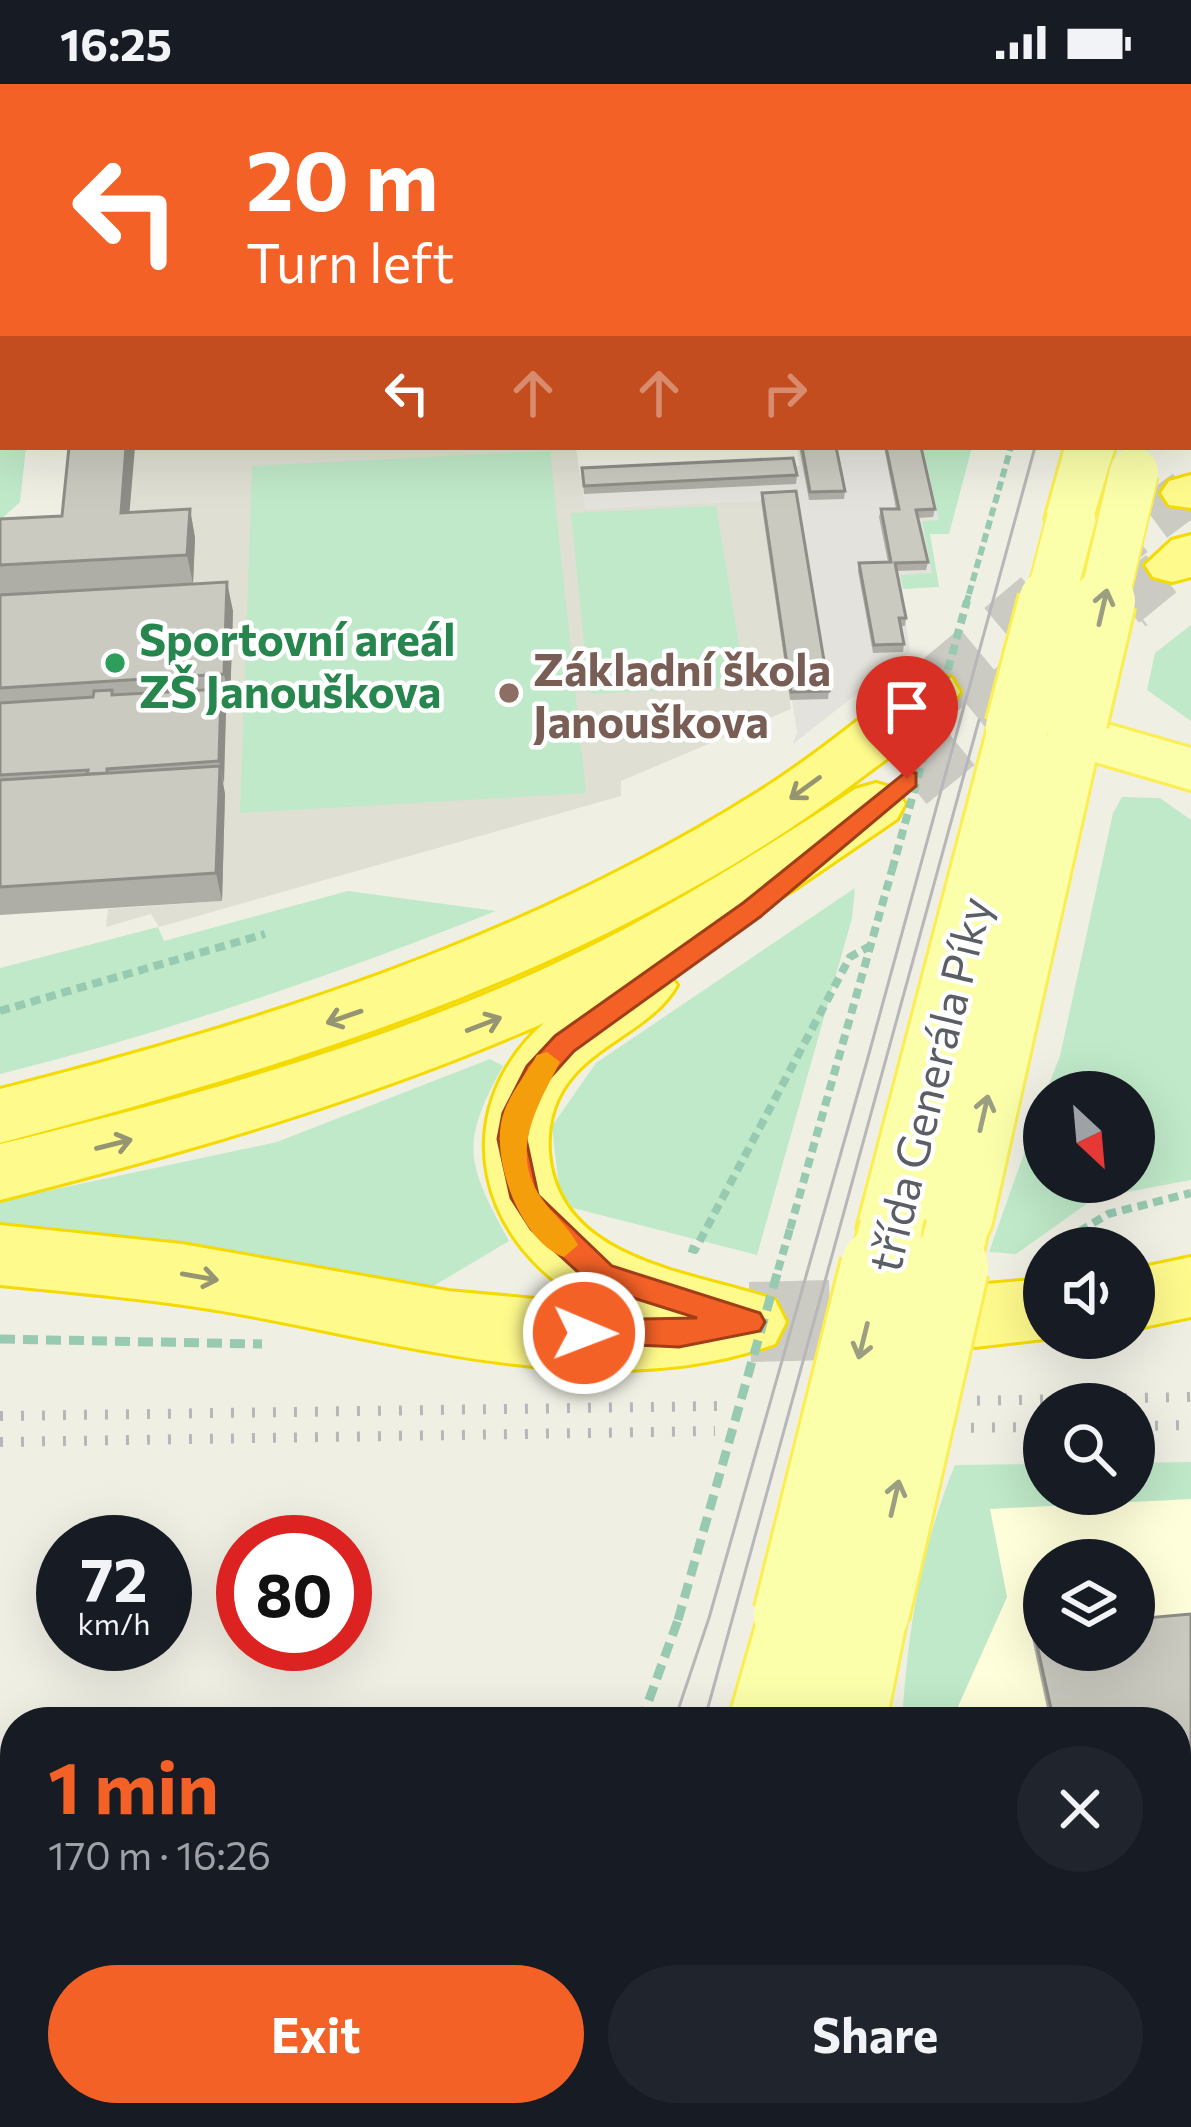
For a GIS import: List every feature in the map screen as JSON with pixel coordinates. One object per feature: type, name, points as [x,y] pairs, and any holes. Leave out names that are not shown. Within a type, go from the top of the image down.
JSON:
[{"type":"highway","points":[[0,1116],[220,1058],[492,960],[644,886],[766,815],[932,692]]},
{"type":"highway","points":[[0,1172],[233,1114],[374,1068],[533,1005],[730,904],[892,792],[752,910],[564,1043],[537,1073],[517,1113],[513,1153],[525,1198],[580,1260],[634,1289],[750,1322],[679,1334],[544,1331],[177,1273],[0,1256]]},
{"type":"highway","points":[[1155,1295],[1191,1287]]},
{"type":"highway","points":[[975,1316],[1023,1312]]},
{"type":"main road","name":"třída Generála Píky","points":[[924,1228],[1046,740],[1071,519],[1122,455]]},
{"type":"main road","name":"třída Generála Píky","points":[[777,1707],[832,1614],[1046,740],[1122,455]]},
{"type":"main road","points":[[1046,740],[1191,769]]},
{"type":"main road","name":"třída Generála Píky","points":[[832,1614],[844,1707]]},
{"type":"path","points":[[646,1707],[678,1620],[1010,450]]},
{"type":"path","points":[[0,1011],[265,934]]},
{"type":"path","points":[[679,1245],[695,1250],[850,957],[870,946]]},
{"type":"path","points":[[1087,1227],[1108,1214],[1191,1193]]},
{"type":"path","points":[[0,1339],[274,1344]]},
{"type":"shaded area","points":[[0,450],[26,450],[20,502],[0,520]]},
{"type":"shaded area","name":"Základní škola Janouškova","points":[[79,450],[576,450],[585,509],[761,501],[791,709],[621,781],[621,796],[159,927],[151,914],[106,927],[108,909],[222,901],[118,801],[134,588],[69,544]]},
{"type":"shaded area","points":[[797,450],[924,450],[940,521],[922,522],[933,574],[900,575],[910,652],[793,744],[797,732],[761,502],[584,509],[580,476],[800,466]]},
{"type":"shaded area","points":[[924,450],[971,450],[949,534],[930,534],[939,587],[903,589],[900,575],[932,573],[922,521],[939,520]]},
{"type":"shaded area","points":[[550,451],[586,793],[240,813],[252,466]]},
{"type":"shaded area","points":[[716,506],[746,686],[589,694],[571,513]]},
{"type":"shaded area","points":[[1191,625],[1191,721],[1147,690],[1155,653]]},
{"type":"shaded area","points":[[1122,797],[1160,798],[1191,820],[1191,1180],[1155,1187],[1155,1071],[1054,1071],[1113,813]]},
{"type":"shaded area","points":[[855,888],[852,918],[757,1255],[573,1208],[559,1189],[552,1126],[596,1063]]},
{"type":"shaded area","points":[[348,891],[496,911],[251,1001],[0,1074],[0,968],[158,927],[164,941]]},
{"type":"shaded area","points":[[490,1059],[503,1066],[479,1116],[474,1154],[484,1192],[509,1241],[420,1294],[0,1233],[0,1201],[277,1142]]},
{"type":"shaded area","points":[[1023,1156],[1023,1203],[1088,1203],[1054,1227],[1023,1227],[1023,1249],[1016,1254],[989,1252]]},
{"type":"shaded area","points":[[1191,1462],[1191,1499],[1155,1501],[1155,1463]]},
{"type":"shaded area","points":[[1023,1464],[1023,1507],[990,1509],[1007,1597],[958,1707],[903,1707],[918,1591],[955,1465]]},
{"type":"shaded area","points":[[1191,1499],[1191,1707],[958,1707],[1007,1597],[989,1508],[1023,1506],[1023,1515],[1155,1515],[1155,1501]]},
{"type":"building","points":[[69,450],[126,450],[121,513],[190,509],[187,555],[0,565],[0,519],[62,516]]},
{"type":"building","points":[[803,450],[837,450],[845,491],[810,492]]},
{"type":"building","points":[[887,450],[922,450],[935,509],[916,510],[928,562],[895,563],[906,618],[899,618],[904,644],[874,645],[859,563],[891,562],[881,509],[899,509]]},
{"type":"building","points":[[793,458],[797,475],[584,486],[582,468]]},
{"type":"building","points":[[796,491],[829,691],[791,692],[762,493]]},
{"type":"building","name":"Sportovní areál ZŠ Janouškova","points":[[227,582],[224,674],[0,688],[0,595]]},
{"type":"building","points":[[221,689],[219,761],[107,769],[107,773],[0,775],[0,703],[93,697],[94,691],[112,690],[112,695]]},
{"type":"building","points":[[220,766],[216,873],[0,887],[0,780]]},
{"type":"building","points":[[1191,1614],[1191,1707],[1051,1707],[1043,1671],[1155,1671],[1155,1617]]},
{"type":"tunnel","points":[[1041,601],[1187,493]]},
{"type":"tunnel","points":[[1124,604],[1172,565]]},
{"type":"tunnel","points":[[932,692],[1041,601]]},
{"type":"tunnel","points":[[1037,604],[1041,601]]},
{"type":"tunnel","points":[[907,780],[1128,601]]},
{"type":"tunnel","points":[[750,1322],[917,1318]]},
{"type":"tram line","points":[[679,1707],[709,1618],[867,1061],[1034,450]]},
{"type":"tram line","points":[[708,1707],[979,720]]},
{"type":"railway","points":[[956,1401],[1191,1397]]},
{"type":"railway","points":[[0,1416],[723,1406]]},
{"type":"railway","points":[[1155,1426],[1191,1425]]},
{"type":"railway","points":[[950,1428],[1023,1427]]},
{"type":"railway","points":[[0,1442],[715,1431]]},
{"type":"slow traffic","points":[[547,1062],[517,1113],[512,1139],[525,1198],[564,1245]]},
{"type":"place","name":"Sportovní areál ZŠ Janouškova","points":[[115,663]]},
{"type":"place","name":"Základní škola Janouškova","points":[[509,693]]},
{"type":"route","points":[[584,1333],[679,1334],[750,1322],[602,1276],[541,1221],[525,1198],[512,1139],[517,1113],[537,1073],[564,1043],[752,910],[907,779]]}]
